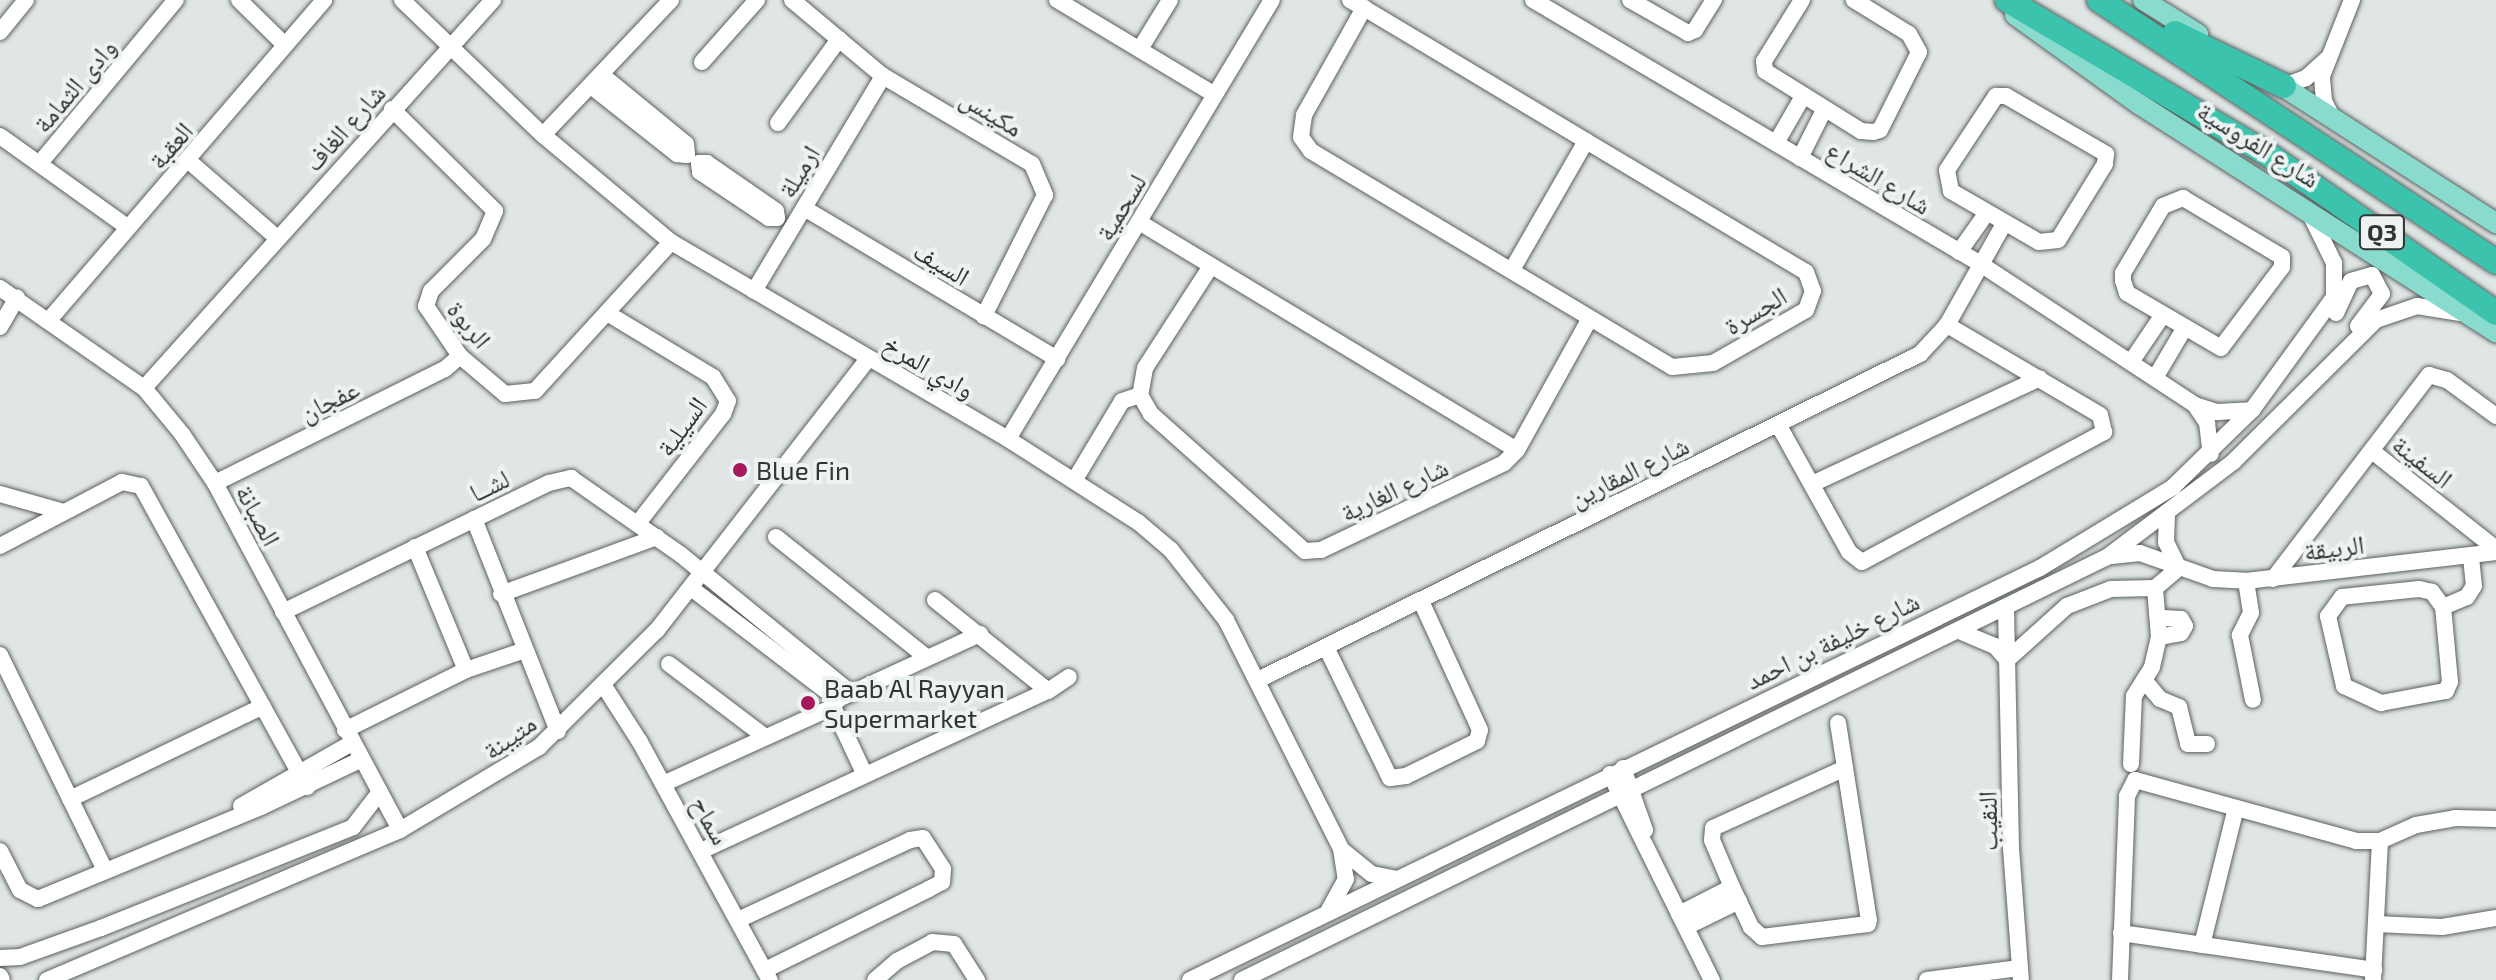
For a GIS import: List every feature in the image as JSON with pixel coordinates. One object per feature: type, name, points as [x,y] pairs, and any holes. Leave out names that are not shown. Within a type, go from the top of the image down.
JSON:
[{"type":"highway","name":"شارع الفروسية","points":[[2007,0],[2266,153],[2484,314]]},
{"type":"highway","name":"شارع الفروسية","points":[[2099,0],[2496,262]]},
{"type":"highway","points":[[2115,0],[2284,86]]},
{"type":"main road","name":"شارع الفروسية","points":[[1996,0],[2106,82],[2484,314],[2496,332]]},
{"type":"main road","points":[[2143,0],[2331,115],[2496,223]]},
{"type":"street","name":"وادى الثمامة","points":[[40,163],[176,0]]},
{"type":"street","points":[[239,0],[284,44]]},
{"type":"street","name":"العقبة","points":[[49,320],[127,227],[190,162],[284,44],[324,0]]},
{"type":"street","name":"وادي المرخ","points":[[402,0],[447,49],[543,135],[671,242],[1008,439],[1138,522],[1182,561],[1206,589],[1260,679],[1341,849],[1346,879],[1333,907],[1321,917]]},
{"type":"street","name":"شارع الغاف","points":[[144,388],[493,0]]},
{"type":"street","points":[[543,135],[671,0]]},
{"type":"street","points":[[702,62],[757,0]]},
{"type":"street","name":"مكينس","points":[[792,0],[883,76],[1032,164],[1043,182],[1045,195],[984,316]]},
{"type":"street","points":[[1057,0],[1215,95]]},
{"type":"street","points":[[1140,49],[1170,0]]},
{"type":"street","name":"لسحمية","points":[[1008,439],[1272,0]]},
{"type":"street","name":"شارع الشراع","points":[[1533,0],[1979,263],[2195,405],[2217,412],[2252,410]]},
{"type":"street","points":[[1630,0],[1688,33],[1695,30],[1714,0]]},
{"type":"street","points":[[1802,0],[1764,61],[1772,79],[1861,131],[1880,130],[1919,52],[1909,34],[1854,0]]},
{"type":"street","points":[[2331,115],[2321,88],[2328,58],[2352,0]]},
{"type":"street","points":[[0,32],[20,2]]},
{"type":"street","name":"الجسرة","points":[[1357,4],[1806,272],[1813,291],[1806,310],[1713,363],[1672,367],[1589,320],[1513,268],[1311,151],[1301,137],[1304,115],[1357,4]]},
{"type":"street","points":[[778,123],[839,39]]},
{"type":"street","points":[[2284,86],[2306,78],[2328,58]]},
{"type":"street","name":"ارميلة","points":[[754,291],[883,76]]},
{"type":"street","points":[[596,81],[660,132]]},
{"type":"street","points":[[1996,96],[2006,96],[2106,154],[2105,164],[2058,240],[2039,242],[2004,224],[1951,191],[1947,170],[1996,96]]},
{"type":"street","points":[[1776,143],[1802,98]]},
{"type":"street","name":"الربوة","points":[[392,109],[491,201],[495,211],[483,239],[431,291],[426,306],[460,356],[505,394],[520,396],[535,391],[671,242]]},
{"type":"street","points":[[1800,158],[1824,110]]},
{"type":"street","points":[[0,136],[127,227]]},
{"type":"street","points":[[1513,268],[1586,141]]},
{"type":"street","points":[[190,162],[277,238]]},
{"type":"street","points":[[725,182],[793,226]]},
{"type":"street","points":[[2183,198],[2282,257],[2282,267],[2229,343],[2211,345],[2162,316],[2127,293],[2123,273],[2172,199],[2183,198]]},
{"type":"street","name":"شارع خليفة بن احمد","points":[[1190,980],[2040,568],[2136,513],[2211,454],[2252,410],[2334,297],[2334,263],[2323,234],[2302,204]]},
{"type":"street","name":"السيف","points":[[804,208],[1057,359]]},
{"type":"street","points":[[1959,252],[1986,214]]},
{"type":"street","points":[[1139,222],[1517,450],[1589,320]]},
{"type":"street","name":"شارع المقارين","points":[[1260,679],[1920,354],[1950,321],[1979,263],[2004,224]]},
{"type":"street","points":[[1074,481],[1122,401],[1140,395],[1145,368],[1211,266]]},
{"type":"street","points":[[2299,348],[2330,326],[2351,281],[2372,275],[2381,286],[2379,300],[2346,341],[2333,368]]},
{"type":"street","name":"الصبانة","points":[[0,288],[144,388],[215,483],[400,830]]},
{"type":"street","points":[[0,327],[17,298]]},
{"type":"street","name":"شارع خليفة بن احمد","points":[[1242,980],[2107,557],[2244,453],[2333,368],[2376,320],[2393,311],[2417,306],[2484,314]]},
{"type":"street","name":"السيلية","points":[[607,313],[713,377],[728,401],[723,414],[638,523]]},
{"type":"street","points":[[2131,362],[2162,316]]},
{"type":"street","points":[[1783,424],[1855,561],[1874,558],[2100,437],[2105,426],[2100,415],[1950,321]]},
{"type":"street","points":[[2155,378],[2184,329]]},
{"type":"street","name":"عفجان","points":[[215,483],[445,369],[460,356]]},
{"type":"street","name":"متيبنة","points":[[47,980],[400,830],[526,757],[604,686],[695,582],[868,359]]},
{"type":"street","points":[[2372,451],[2429,375],[2447,380],[2496,416]]},
{"type":"street","points":[[1812,484],[2040,378]]},
{"type":"street","name":"شارع الغارية","points":[[1140,395],[1151,414],[1305,551],[1321,550],[1504,463],[1517,450]]},
{"type":"street","points":[[2195,405],[2207,423],[2211,454]]},
{"type":"street","name":"السفينة","points":[[2273,579],[2372,451],[2496,550]]},
{"type":"street","name":"لشــا","points":[[283,612],[559,479],[571,478],[657,537],[695,582],[841,700]]},
{"type":"street","points":[[0,546],[122,482],[141,486],[307,787]]},
{"type":"street","points":[[0,494],[64,512]]},
{"type":"street","points":[[1959,631],[1995,646],[2007,660],[2067,606],[2111,589],[2155,588],[2179,568],[2166,542],[2167,514]]},
{"type":"street","points":[[474,519],[501,594],[558,731]]},
{"type":"street","points":[[501,594],[657,537]]},
{"type":"street","points":[[776,537],[925,656]]},
{"type":"street","points":[[415,547],[466,670]]},
{"type":"street","name":"الربيقة","points":[[2107,557],[2140,553],[2179,568],[2246,581],[2496,550]]},
{"type":"street","points":[[2443,607],[2467,597],[2474,586],[2471,555]]},
{"type":"street","points":[[2246,581],[2251,613],[2240,635],[2253,700]]},
{"type":"street","points":[[2131,764],[2134,696],[2144,680],[2159,637],[2155,588]]},
{"type":"street","points":[[2419,589],[2432,592],[2443,607],[2450,682],[2446,691],[2381,703],[2344,686],[2328,616],[2342,597],[2419,589]]},
{"type":"street","points":[[935,600],[1048,691]]},
{"type":"street","points":[[1326,647],[1390,778],[1406,776],[1477,741],[1480,730],[1421,601]]},
{"type":"street","name":"النقيب","points":[[2006,609],[2020,974]]},
{"type":"street","points":[[2159,618],[2181,619],[2185,626],[2181,633],[2159,637]]},
{"type":"street","points":[[663,784],[841,700],[925,656],[980,634]]},
{"type":"street","points":[[212,824],[348,736],[466,670],[525,650]]},
{"type":"street","points":[[0,655],[105,870]]},
{"type":"street","points":[[669,664],[764,736]]},
{"type":"street","points":[[701,851],[864,773],[1048,691],[1069,677]]},
{"type":"street","points":[[2144,680],[2160,699],[2179,707],[2186,742],[2207,744]]},
{"type":"street","name":"سماح","points":[[604,686],[701,851],[767,975]]},
{"type":"street","points":[[841,700],[864,773]]},
{"type":"street","points":[[70,799],[263,706]]},
{"type":"street","points":[[1838,723],[1845,768],[1868,924],[1762,937],[1751,927],[1736,894],[1712,840],[1713,828],[1845,768]]},
{"type":"street","points":[[0,851],[20,890],[30,898],[307,787],[362,759]]},
{"type":"street","points":[[1616,771],[1649,851],[1712,980]]},
{"type":"street","points":[[2120,980],[2130,785],[2135,780],[2356,841],[2380,841],[2416,825],[2455,818],[2496,819]]},
{"type":"street","points":[[0,958],[20,957],[101,928],[353,827],[380,792]]},
{"type":"street","points":[[2202,945],[2236,808]]},
{"type":"street","points":[[738,920],[910,840],[923,838],[943,869],[942,882],[767,975]]},
{"type":"street","points":[[2121,933],[2374,975],[2380,841]]},
{"type":"street","name":"وادي المرخ","points":[[1341,849],[1372,874],[1398,879]]},
{"type":"street","points":[[1683,920],[1736,894]]},
{"type":"street","points":[[2376,924],[2442,927],[2496,918]]},
{"type":"street","points":[[875,980],[897,961],[932,942],[954,944],[977,980]]},
{"type":"street","points":[[1927,980],[2020,974]]},
{"type":"place","name":"Blue Fin","points":[[740,470]]},
{"type":"place","name":"Baab Al Rayyan Supermarket","points":[[808,703]]}]
